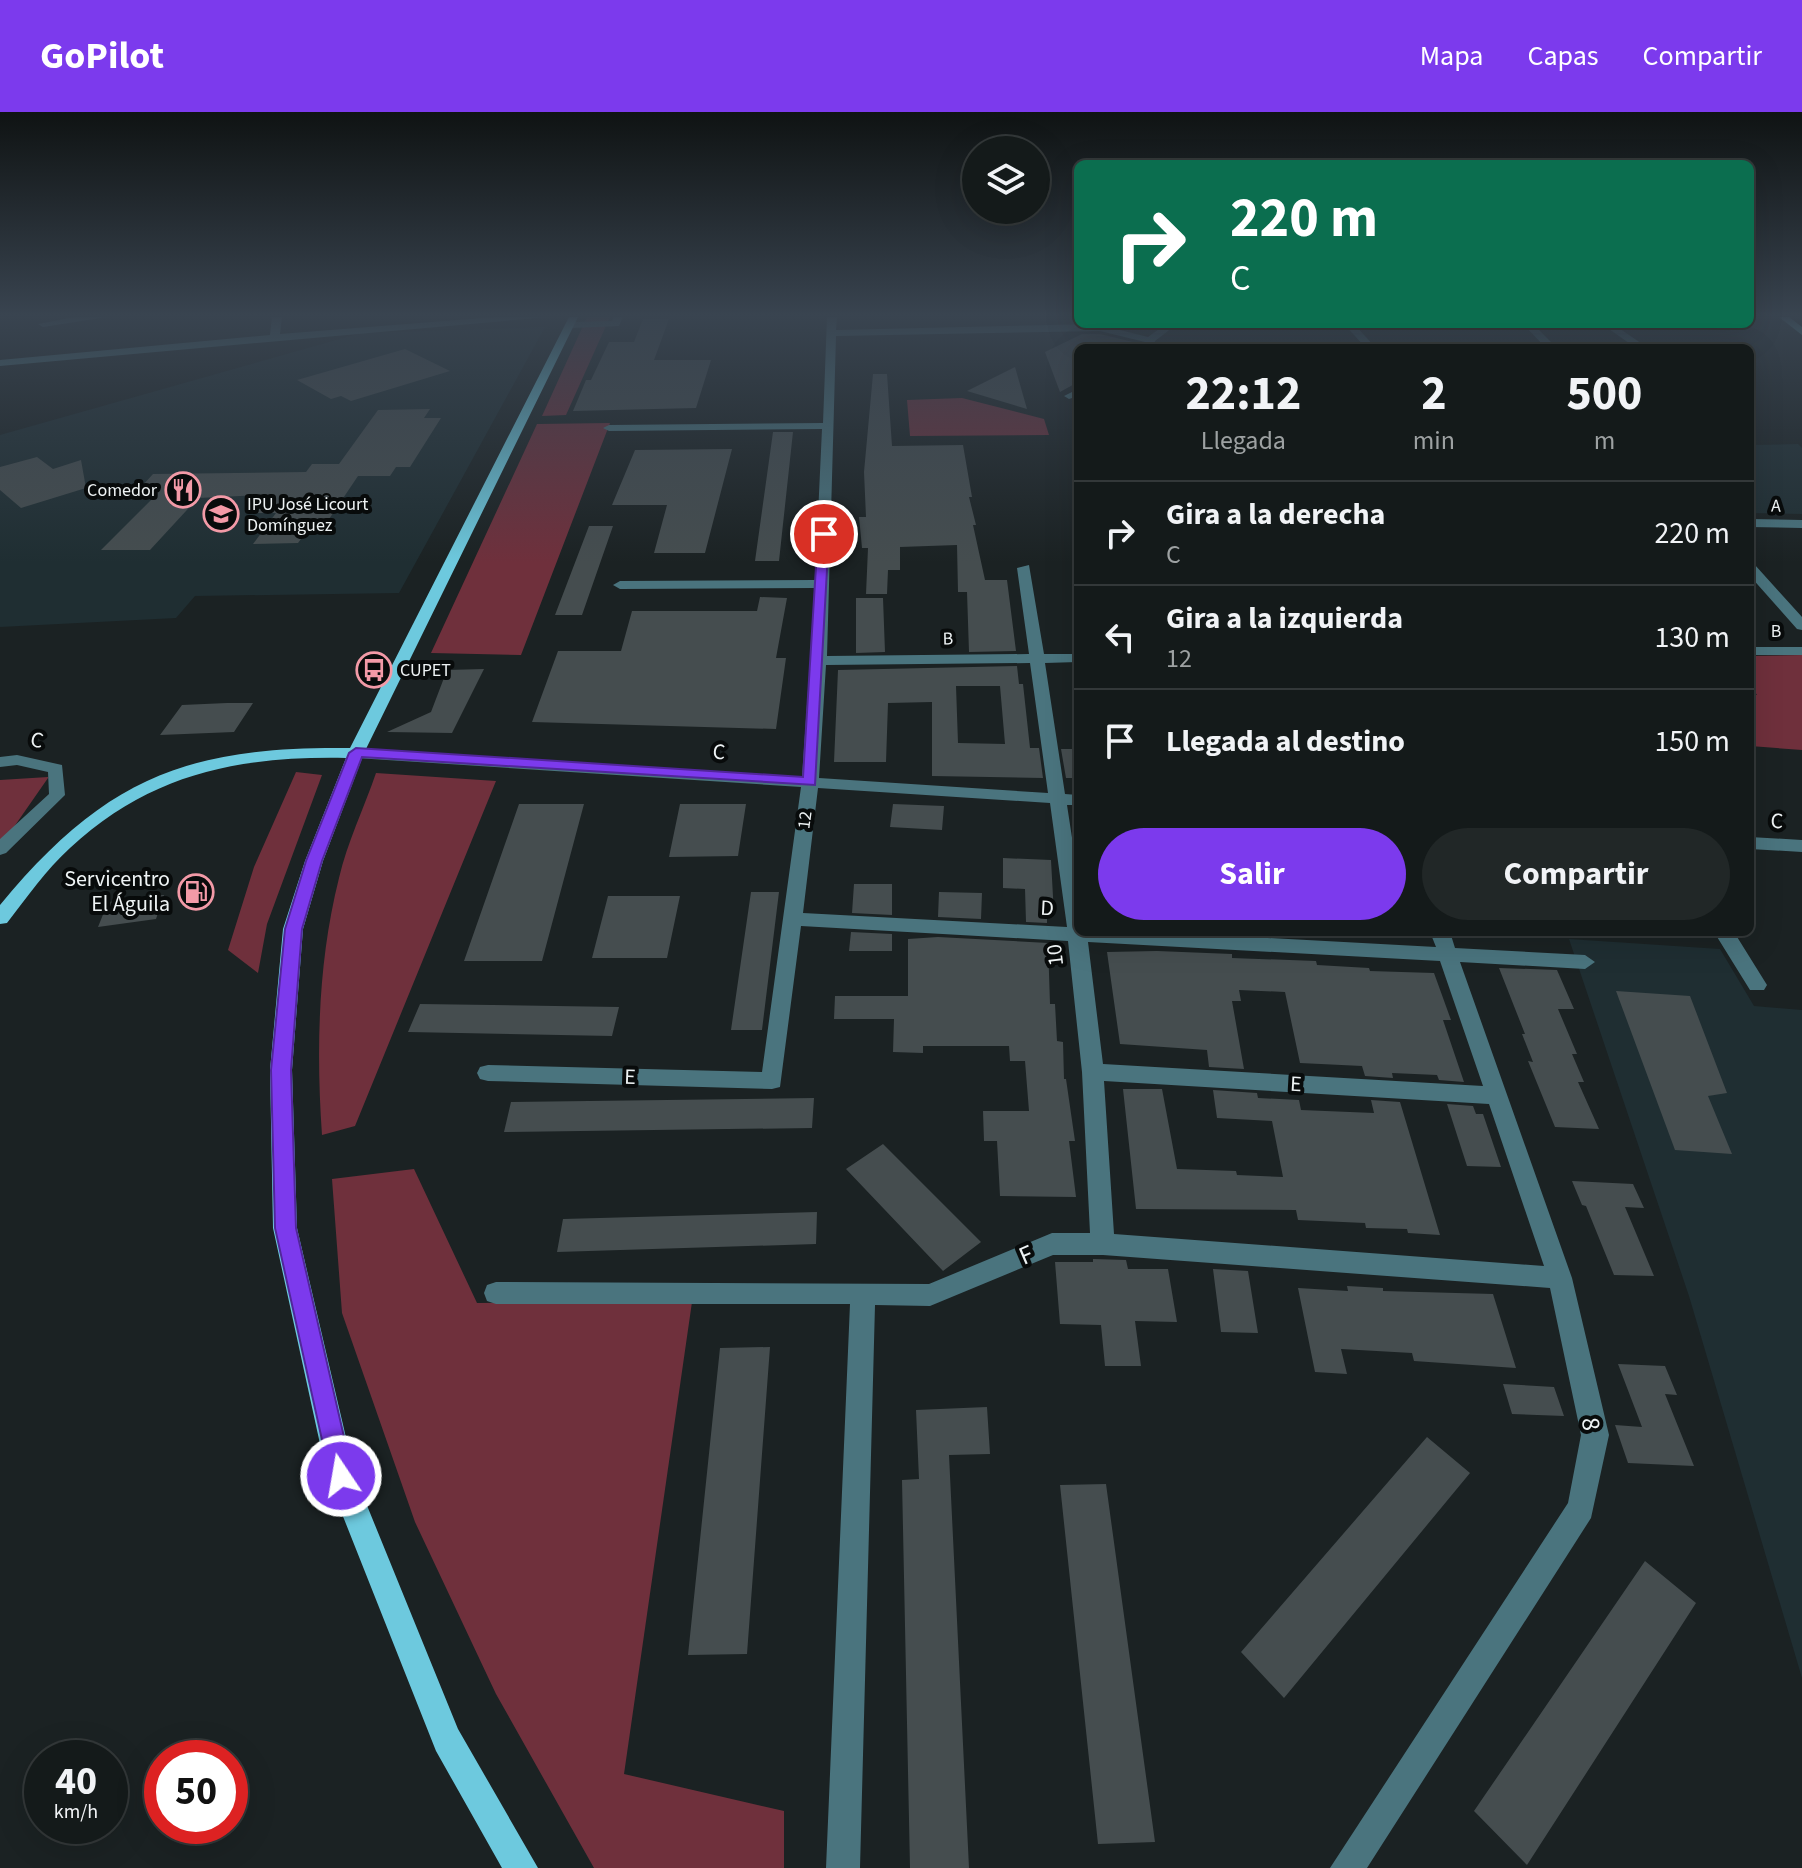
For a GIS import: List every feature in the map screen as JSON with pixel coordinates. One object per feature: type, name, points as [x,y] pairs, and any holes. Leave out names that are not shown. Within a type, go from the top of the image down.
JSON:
[{"type":"main road","points":[[521,1868],[447,1740],[341,1476],[285,1228],[281,1070],[293,929],[314,861],[356,753],[534,399]]},
{"type":"main road","points":[[0,918],[64,844],[99,815],[141,790],[189,768],[237,756],[278,752],[356,753]]},
{"type":"street","name":"12","points":[[772,1081],[810,782],[819,661],[829,399]]},
{"type":"street","points":[[609,428],[828,426]]},
{"type":"street","name":"A","points":[[1754,523],[1802,524]]},
{"type":"street","name":"10","points":[[1024,568],[1037,658],[1068,799],[1074,888]]},
{"type":"street","points":[[1754,572],[1802,626]]},
{"type":"street","points":[[620,585],[821,584]]},
{"type":"street","name":"B","points":[[1754,651],[1802,651]]},
{"type":"street","name":"B","points":[[819,661],[1074,658]]},
{"type":"street","name":"C","points":[[356,753],[1068,799]]},
{"type":"street","name":"C","points":[[0,762],[17,760],[56,769],[57,795],[0,849]]},
{"type":"street","name":"C","points":[[1754,843],[1802,846]]},
{"type":"street","name":"D","points":[[794,919],[1074,933]]},
{"type":"street","name":"10","points":[[1077,936],[1093,1072],[1103,1244]]},
{"type":"street","name":"D","points":[[1187,936],[1444,943],[1585,962]]},
{"type":"street","points":[[1726,936],[1757,985]]},
{"type":"street","name":"8","points":[[1359,1863],[1581,1508],[1595,1435],[1560,1278],[1444,943]]},
{"type":"street","name":"E","points":[[1093,1072],[1499,1096]]},
{"type":"street","name":"E","points":[[488,1073],[772,1081]]},
{"type":"street","name":"F","points":[[496,1293],[930,1295],[1052,1244],[1103,1244],[1560,1278]]},
{"type":"street","points":[[843,1868],[863,1293]]},
{"type":"shaded area","name":"IPU José Licourt Domínguez","points":[[128,399],[506,399],[399,593],[195,596],[176,618],[0,627],[0,435]]},
{"type":"shaded area","points":[[550,399],[573,399],[566,415],[542,416]]},
{"type":"shaded area","points":[[966,399],[1044,419],[1049,435],[910,436],[907,400]]},
{"type":"shaded area","points":[[610,423],[521,655],[431,653],[537,424]]},
{"type":"shaded area","points":[[1798,444],[1802,448],[1802,514],[1754,513],[1754,445]]},
{"type":"shaded area","points":[[1802,655],[1802,750],[1754,746],[1754,695],[1757,695],[1754,691],[1754,656]]},
{"type":"shaded area","points":[[296,772],[322,775],[267,924],[258,973],[228,950],[254,867]]},
{"type":"shaded area","points":[[376,773],[496,781],[355,1126],[322,1135],[319,1038],[327,942],[342,865]]},
{"type":"shaded area","points":[[48,778],[0,847],[0,780]]},
{"type":"shaded area","points":[[1569,939],[1720,949],[1754,1006],[1802,1010],[1802,1678],[1689,1296]]},
{"type":"shaded area","points":[[414,1169],[477,1303],[692,1302],[624,1774],[784,1811],[784,1868],[594,1868],[496,1694],[415,1522],[342,1313],[332,1179]]},
{"type":"building","points":[[578,399],[699,399],[696,408],[573,411]]},
{"type":"building","points":[[871,399],[889,399],[892,446],[963,445],[972,497],[969,497],[976,525],[973,525],[985,580],[1007,580],[1016,651],[969,652],[967,592],[958,592],[957,545],[900,547],[900,570],[888,570],[887,594],[866,594],[868,548],[862,548],[859,517],[866,517],[864,472]]},
{"type":"building","points":[[993,399],[1024,399],[1027,409]]},
{"type":"building","points":[[430,409],[424,418],[441,418],[410,467],[396,467],[390,476],[358,476],[321,531],[307,531],[298,543],[253,544],[276,513],[249,513],[263,495],[198,498],[150,550],[101,550],[153,498],[130,499],[153,474],[306,472],[312,464],[339,464],[378,410]]},
{"type":"building","points":[[773,432],[793,432],[779,561],[755,561]]},
{"type":"building","points":[[732,449],[705,553],[654,553],[667,505],[612,505],[635,450]]},
{"type":"building","points":[[37,457],[53,469],[81,460],[86,488],[21,508],[0,490],[0,467]]},
{"type":"building","points":[[589,526],[613,526],[582,615],[555,615]]},
{"type":"building","points":[[760,597],[787,598],[776,658],[786,658],[776,729],[532,722],[558,651],[621,651],[632,611],[757,611]]},
{"type":"building","points":[[856,598],[883,598],[885,652],[856,653]]},
{"type":"building","points":[[1017,666],[1019,684],[1023,684],[1030,748],[1039,748],[1043,778],[932,776],[932,702],[888,703],[886,762],[834,762],[838,670]],"holes":[[[956,686],[1000,686],[1005,744],[958,743]]]},
{"type":"building","points":[[484,669],[452,733],[387,732],[431,712],[447,670]]},
{"type":"building","points":[[253,703],[234,732],[160,735],[182,705]]},
{"type":"building","points":[[1061,749],[1074,749],[1074,778],[1066,778]]},
{"type":"building","points":[[519,804],[584,804],[542,961],[464,961]]},
{"type":"building","points":[[680,804],[746,804],[738,856],[669,857]]},
{"type":"building","points":[[893,804],[944,806],[942,830],[890,827]]},
{"type":"building","points":[[1003,858],[1051,860],[1054,915],[1047,915],[1047,923],[1026,922],[1025,889],[1003,888]]},
{"type":"building","points":[[854,884],[892,884],[892,915],[852,913]]},
{"type":"building","points":[[751,892],[779,892],[762,1030],[731,1030]]},
{"type":"building","points":[[939,892],[982,893],[981,919],[938,917]]},
{"type":"building","points":[[164,895],[156,919],[98,927],[108,902]]},
{"type":"building","points":[[608,896],[680,896],[667,958],[592,958]]},
{"type":"building","points":[[851,932],[892,934],[892,951],[849,951]]},
{"type":"building","points":[[938,937],[1048,943],[1050,1004],[1055,1004],[1057,1041],[1063,1042],[1064,1079],[1075,1141],[1069,1141],[1076,1197],[1000,1196],[997,1141],[984,1141],[983,1111],[1029,1111],[1025,1061],[1010,1061],[1009,1046],[923,1046],[923,1053],[893,1052],[894,1019],[834,1019],[835,996],[908,996],[908,939]]},
{"type":"building","points":[[1157,951],[1316,961],[1317,965],[1369,968],[1370,971],[1434,973],[1451,1020],[1443,1020],[1464,1082],[1439,1080],[1437,1075],[1392,1073],[1393,1078],[1365,1076],[1362,1066],[1300,1063],[1285,992],[1239,990],[1241,1001],[1232,1001],[1244,1069],[1209,1067],[1207,1050],[1120,1044],[1107,952]]},
{"type":"building","points":[[1499,968],[1557,970],[1574,1009],[1558,1009],[1577,1054],[1572,1054],[1584,1082],[1578,1082],[1599,1129],[1555,1127],[1528,1061],[1533,1062],[1522,1034],[1525,1034]]},
{"type":"building","points":[[1616,991],[1690,996],[1727,1093],[1708,1096],[1732,1154],[1675,1150]]},
{"type":"building","points":[[420,1004],[619,1007],[612,1036],[408,1032]]},
{"type":"building","points":[[1123,1089],[1162,1089],[1177,1169],[1236,1171],[1237,1175],[1283,1177],[1272,1121],[1217,1118],[1213,1090],[1257,1093],[1258,1098],[1299,1100],[1301,1110],[1374,1113],[1371,1100],[1400,1102],[1440,1235],[1408,1233],[1407,1229],[1366,1228],[1365,1223],[1298,1220],[1296,1210],[1136,1209]]},
{"type":"building","points":[[814,1098],[812,1128],[504,1132],[511,1102]]},
{"type":"building","points":[[1447,1104],[1473,1106],[1476,1114],[1483,1114],[1501,1167],[1467,1166]]},
{"type":"building","points":[[883,1144],[981,1242],[943,1271],[846,1169]]},
{"type":"building","points":[[1572,1181],[1633,1184],[1644,1208],[1625,1207],[1654,1276],[1614,1275],[1586,1206],[1582,1205]]},
{"type":"building","points":[[817,1212],[816,1244],[557,1252],[563,1219]]},
{"type":"building","points":[[1093,1259],[1126,1260],[1128,1269],[1168,1269],[1177,1322],[1135,1321],[1141,1366],[1105,1366],[1101,1325],[1060,1324],[1055,1262],[1093,1262]]},
{"type":"building","points":[[1213,1269],[1248,1271],[1258,1333],[1221,1332]]},
{"type":"building","points":[[1347,1286],[1383,1288],[1383,1291],[1493,1294],[1516,1368],[1414,1361],[1412,1353],[1341,1349],[1347,1374],[1315,1372],[1298,1288],[1348,1291]]},
{"type":"building","points":[[770,1347],[747,1654],[688,1655],[720,1348]]},
{"type":"building","points":[[1618,1364],[1665,1366],[1677,1395],[1665,1394],[1694,1466],[1628,1463],[1615,1425],[1642,1427]]},
{"type":"building","points":[[1503,1384],[1554,1387],[1564,1416],[1512,1414]]},
{"type":"building","points":[[987,1407],[990,1454],[949,1455],[969,1868],[910,1868],[902,1480],[919,1479],[916,1410]]},
{"type":"building","points":[[1427,1437],[1470,1473],[1284,1698],[1241,1652]]},
{"type":"building","points":[[1106,1484],[1155,1842],[1098,1844],[1060,1485]]},
{"type":"building","points":[[1645,1561],[1696,1603],[1527,1865],[1474,1811]]},
{"type":"place","name":"Comedor","points":[[183,490]]},
{"type":"place","name":"IPU José Licourt Domínguez","points":[[221,514]]},
{"type":"place","name":"CUPET","points":[[374,670]]},
{"type":"place","name":"Servicentro El Águila","points":[[196,892]]},
{"type":"route","points":[[341,1476],[285,1228],[281,1070],[293,929],[314,861],[356,753],[810,782],[824,534]]}]
